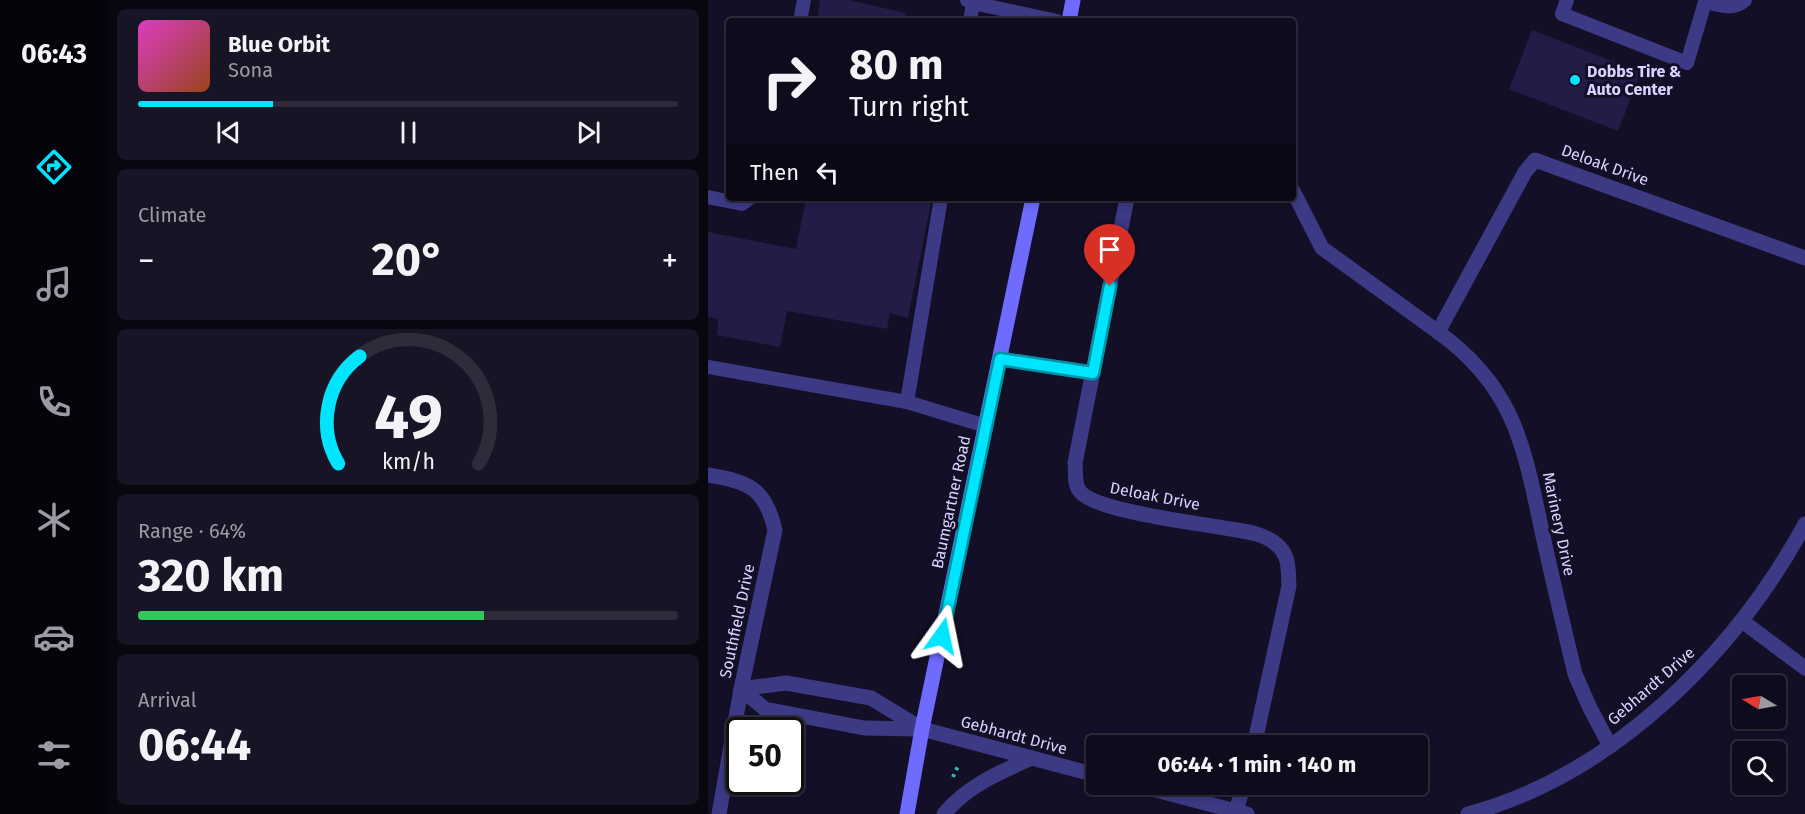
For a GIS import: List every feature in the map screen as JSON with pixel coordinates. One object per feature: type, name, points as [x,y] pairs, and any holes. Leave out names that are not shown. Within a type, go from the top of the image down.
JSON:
[{"type":"main road","points":[[1070,18],[1073,0]]},
{"type":"main road","name":"Baumgartner Road","points":[[906,814],[1032,201]]},
{"type":"street","name":"Deloak Drive","points":[[1438,332],[1525,172],[1535,160],[1805,258]]},
{"type":"street","points":[[1296,197],[1322,248],[1438,332]]},
{"type":"street","name":"Deloak Drive","points":[[1126,201],[1075,463],[1079,490],[1087,498],[1101,504],[1137,513],[1257,533],[1277,544],[1288,561],[1288,586],[1256,735]]},
{"type":"street","name":"Marinery Drive","points":[[1438,332],[1461,348],[1489,378],[1508,410],[1526,458],[1575,674],[1610,746]]},
{"type":"street","points":[[1000,359],[1093,373]]},
{"type":"street","name":"Southfield Drive","points":[[708,475],[737,480],[752,487],[763,499],[771,513],[775,530],[741,689],[718,814]]},
{"type":"street","name":"Gebhardt Drive","points":[[1468,814],[1492,808],[1569,774],[1610,746],[1669,698],[1742,621],[1773,578],[1805,524]]},
{"type":"street","points":[[1742,621],[1805,668]]},
{"type":"street","points":[[741,689],[786,683],[871,698],[922,729]]},
{"type":"street","points":[[741,689],[765,709],[864,728],[922,729]]},
{"type":"street","name":"Gebhardt Drive","points":[[922,729],[1086,772]]},
{"type":"street","points":[[944,814],[954,802],[990,777],[1032,758]]},
{"type":"street","points":[[1173,795],[1239,813],[1242,795]]},
{"type":"lane","points":[[801,18],[804,0]]},
{"type":"lane","points":[[1567,0],[1562,14],[1687,63],[1704,1],[1727,7],[1738,6],[1745,0]]},
{"type":"lane","points":[[971,18],[978,2],[1045,18]]},
{"type":"lane","points":[[708,197],[726,201]]},
{"type":"lane","points":[[727,201],[742,204],[746,201]]},
{"type":"lane","points":[[907,402],[940,201]]},
{"type":"lane","points":[[708,367],[907,402],[986,426]]},
{"type":"path","points":[[953,777],[958,766]]},
{"type":"building","points":[[820,0],[848,0],[906,13],[905,18],[817,18]]},
{"type":"building","name":"Dobbs Tire & Auto Center","points":[[1532,30],[1641,72],[1618,131],[1509,89]]},
{"type":"building","points":[[805,201],[931,201],[908,318],[890,313],[887,329],[787,311],[780,347],[717,335],[718,319],[708,317],[708,232],[796,249]]},
{"type":"place","name":"Dobbs Tire & Auto Center","points":[[1575,80]]},
{"type":"route","points":[[942,636],[1000,359],[1093,373],[1110,286]]}]
